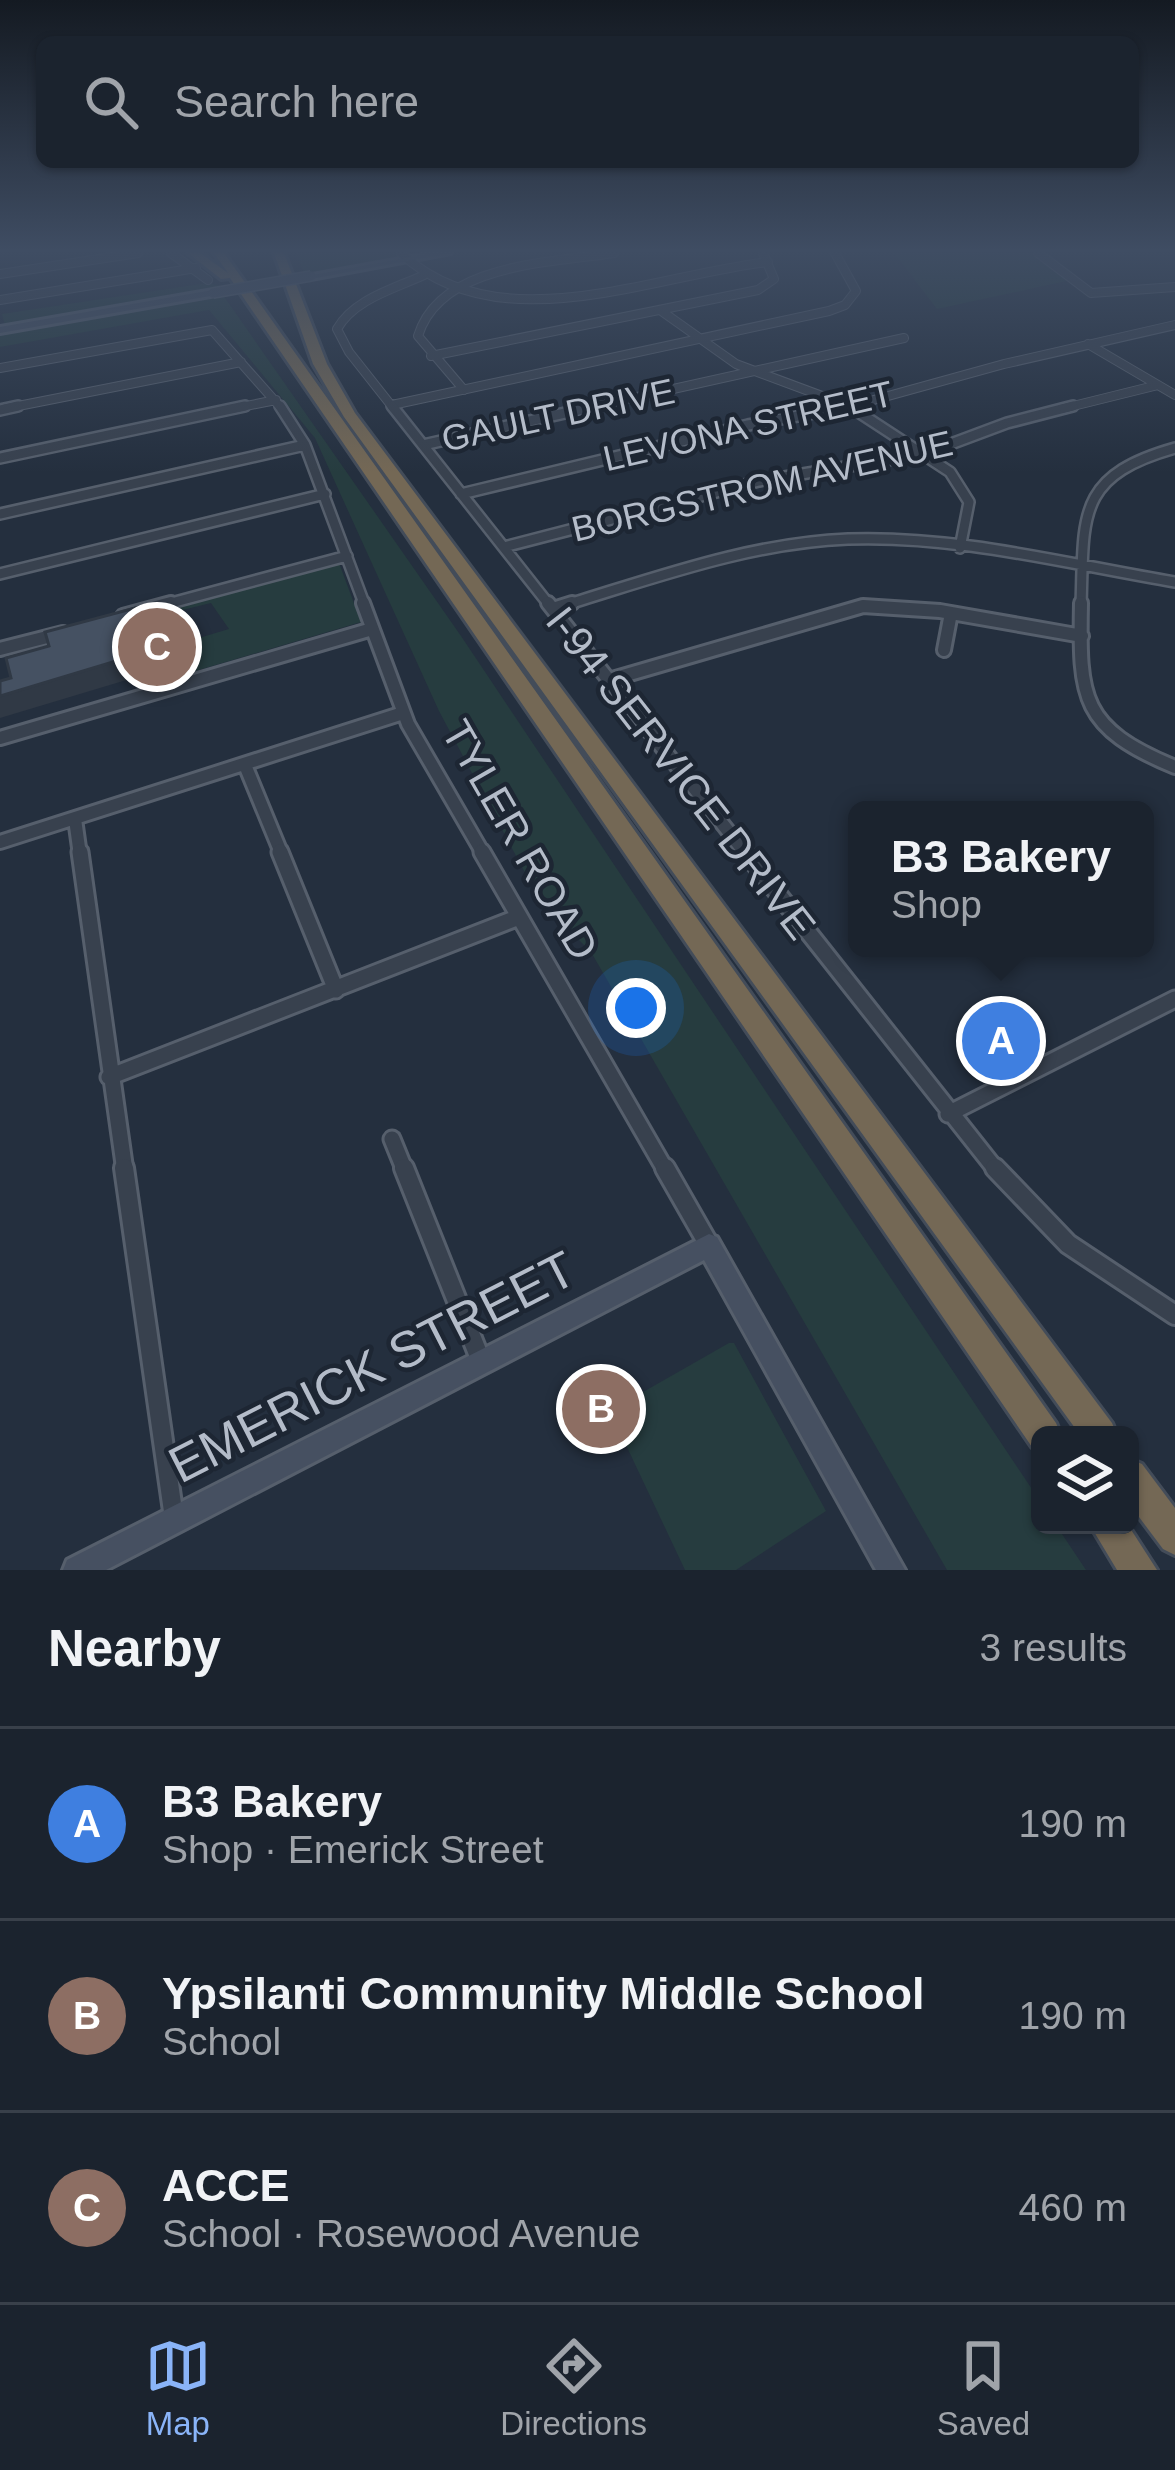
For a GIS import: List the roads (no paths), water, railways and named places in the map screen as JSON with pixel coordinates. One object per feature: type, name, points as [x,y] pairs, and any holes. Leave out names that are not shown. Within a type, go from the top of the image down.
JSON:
[{"type":"highway","points":[[269,326],[1038,1426]]},
{"type":"highway","points":[[298,326],[308,334]]},
{"type":"highway","points":[[305,326],[349,414],[1093,1426]]},
{"type":"highway","points":[[1139,1488],[1175,1537]]},
{"type":"highway","points":[[1113,1534],[1139,1570]]},
{"type":"main road","name":"EMERICK STREET","points":[[77,1570],[709,1245]]},
{"type":"main road","name":"TYLER ROAD","points":[[709,1245],[891,1570]]},
{"type":"street","name":"I-94 SERVICE DRIVE","points":[[338,326],[461,494],[1007,1185],[1068,1244],[1175,1315]]},
{"type":"street","points":[[418,326],[418,336],[431,356],[464,390]]},
{"type":"street","points":[[431,356],[579,326]]},
{"type":"street","points":[[682,326],[724,357],[851,406],[950,472],[969,502],[961,548]]},
{"type":"street","points":[[392,405],[753,326]]},
{"type":"street","name":"LEVONA STREET","points":[[461,494],[748,425],[851,406],[1169,326]]},
{"type":"street","name":"TYLER ROAD","points":[[0,368],[212,330],[276,400],[305,445],[325,494],[403,713],[709,1245]]},
{"type":"street","name":"GAULT DRIVE","points":[[423,445],[904,338]]},
{"type":"street","points":[[1087,344],[1175,395]]},
{"type":"street","points":[[0,410],[242,362]]},
{"type":"street","name":"BORGSTROM AVENUE","points":[[504,547],[790,474],[868,466],[924,454],[1007,423],[1157,385]]},
{"type":"street","points":[[0,458],[276,400]]},
{"type":"street","points":[[0,514],[305,445]]},
{"type":"street","points":[[1175,448],[1107,478],[1090,503],[1082,636],[1088,707],[1128,746],[1175,767]]},
{"type":"street","points":[[0,574],[325,494]]},
{"type":"street","points":[[553,609],[800,542],[863,538],[961,548],[1175,582]]},
{"type":"street","points":[[111,620],[347,556]]},
{"type":"street","points":[[609,680],[849,608],[900,606],[1082,636]]},
{"type":"street","points":[[944,650],[951,613]]},
{"type":"street","points":[[0,738],[372,629]]},
{"type":"street","points":[[0,650],[72,630]]},
{"type":"street","points":[[0,842],[403,713]]},
{"type":"street","points":[[244,765],[335,990]]},
{"type":"street","points":[[75,819],[174,1520]]},
{"type":"street","points":[[109,1078],[519,917]]},
{"type":"street","points":[[948,1114],[1175,999]]},
{"type":"street","points":[[392,1139],[481,1361]]},
{"type":"place","name":"ACCE","points":[[157,647]]},
{"type":"place","name":"B3 Bakery","points":[[1001,1041]]},
{"type":"place","name":"Ypsilanti Community Middle School","points":[[601,1409]]}]
